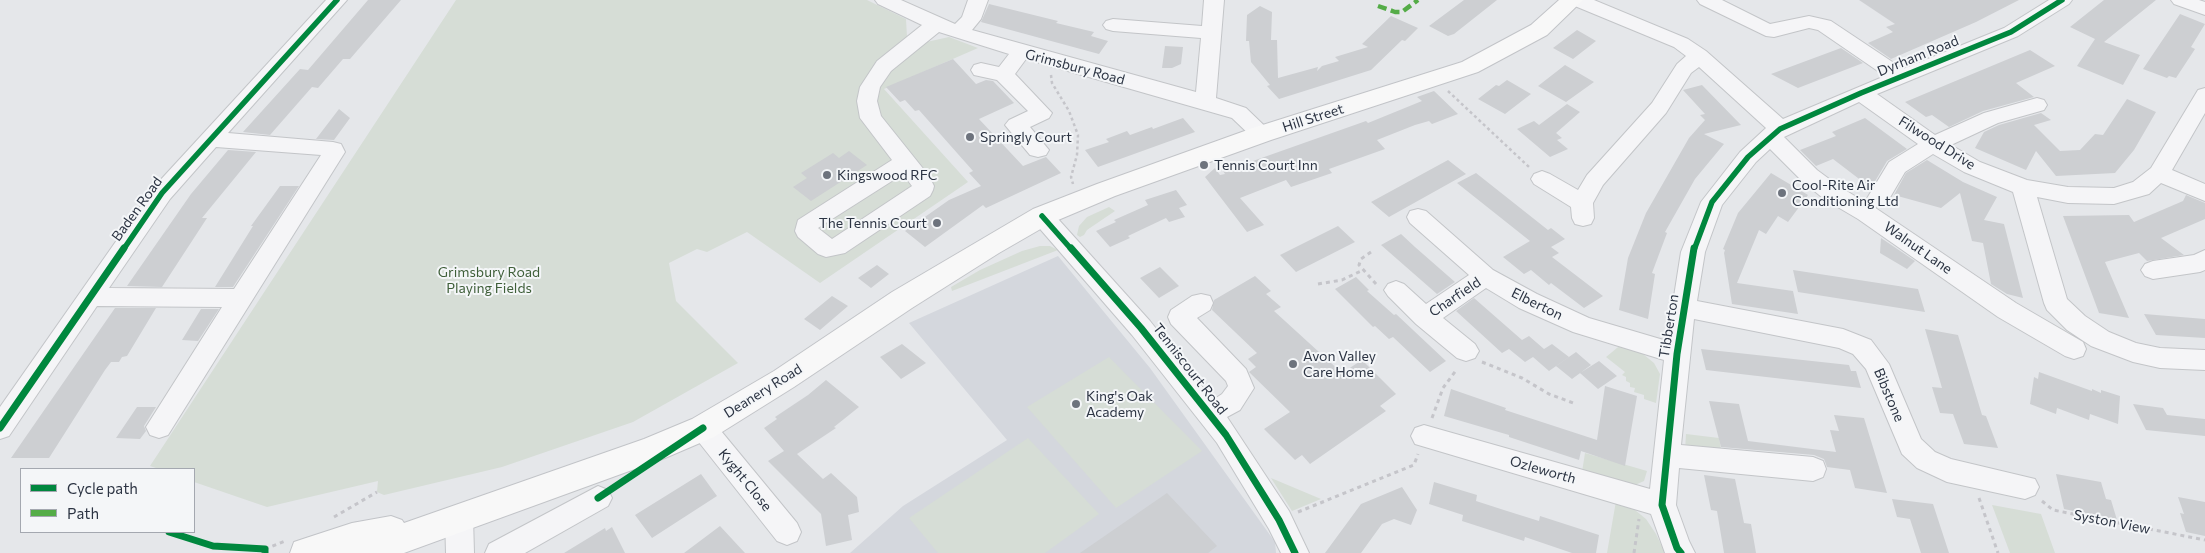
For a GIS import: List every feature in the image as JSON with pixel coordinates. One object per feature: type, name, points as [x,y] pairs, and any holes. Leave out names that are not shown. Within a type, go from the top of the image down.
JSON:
[{"type":"main road","name":"Hill Street","points":[[1042,216],[1106,190],[1262,134],[1470,67],[1539,30],[1572,0]]},
{"type":"main road","name":"Deanery Road","points":[[365,553],[459,517],[646,452],[703,428],[784,379],[902,300],[989,246],[1042,216]]},
{"type":"main road","name":"Deanery Road","points":[[306,553],[352,538],[459,517]]},
{"type":"street","name":"Baden Road","points":[[0,428],[162,193],[337,0]]},
{"type":"street","name":"Grimsbury Road","points":[[885,0],[936,24],[1020,52],[1239,113],[1262,134]]},
{"type":"street","points":[[959,32],[971,18],[978,0]]},
{"type":"street","points":[[1205,102],[1214,0]]},
{"type":"street","name":"Walnut Lane","points":[[1577,0],[1681,43],[1699,56],[1775,133],[1808,175],[2008,310],[2074,349]]},
{"type":"street","points":[[1707,0],[1766,30],[1774,31],[1809,22],[1824,25],[1901,77]]},
{"type":"street","name":"Dyrham Road","points":[[1775,133],[1861,93],[2011,32],[2062,0]]},
{"type":"street","points":[[2181,0],[2205,9]]},
{"type":"street","points":[[905,162],[806,226],[806,231],[826,248],[838,247],[922,190],[921,182],[871,118],[867,101],[870,87],[884,66],[936,24]]},
{"type":"street","points":[[1113,26],[1211,33]]},
{"type":"street","points":[[1004,75],[1020,52]]},
{"type":"street","points":[[1542,179],[1582,211],[1595,180],[1659,108],[1684,69],[1699,56]]},
{"type":"street","points":[[981,70],[1004,75],[1042,113],[1016,125],[1038,150]]},
{"type":"street","name":"Filwood Drive","points":[[1861,93],[1933,144],[1972,167],[2024,186],[2068,195],[2114,196],[2141,188],[2160,173],[2205,95]]},
{"type":"street","points":[[1877,200],[1896,167],[1933,144],[1991,118],[2037,105]]},
{"type":"street","name":"Tibberton","points":[[1681,553],[1652,502],[1667,455],[1676,354],[1693,252],[1712,202],[1748,157],[1775,133]]},
{"type":"street","points":[[159,427],[334,152],[333,149],[211,139]]},
{"type":"street","points":[[2160,173],[2205,193]]},
{"type":"street","points":[[2024,186],[2056,303],[2076,322],[2100,339],[2133,352],[2160,358],[2205,360]]},
{"type":"street","name":"Tenniscourt Road","points":[[1042,216],[1141,328],[1226,435],[1279,520],[1295,553]]},
{"type":"street","name":"Elberton","points":[[1418,217],[1485,276],[1528,301],[1582,325],[1676,354]]},
{"type":"street","points":[[2153,270],[2200,263],[2205,259]]},
{"type":"street","name":"Charfield","points":[[1425,317],[1485,276]]},
{"type":"street","name":"Charfield","points":[[1396,290],[1425,317],[1466,350]]},
{"type":"street","points":[[90,297],[241,298]]},
{"type":"street","points":[[1201,303],[1180,317],[1237,376],[1241,388],[1231,402],[1210,415]]},
{"type":"street","name":"Bibstone","points":[[1684,308],[1843,339],[1862,347],[1876,364],[1911,446],[1926,460],[1947,470],[1971,473],[2025,487]]},
{"type":"street","name":"Kyght Close","points":[[703,428],[787,532]]},
{"type":"street","name":"Ozleworth","points":[[1424,436],[1652,502]]},
{"type":"street","points":[[1667,455],[1813,469]]},
{"type":"street","points":[[499,553],[598,498]]},
{"type":"street","points":[[459,517],[460,553]]},
{"type":"path","points":[[1048,60],[1052,83],[1069,111],[1078,135],[1078,155],[1071,178],[1076,202]]},
{"type":"path","points":[[1434,78],[1542,179]]},
{"type":"path","points":[[1371,252],[1361,259],[1360,266],[1384,291],[1391,286],[1396,290]]},
{"type":"path","points":[[1318,284],[1342,280],[1363,270]]},
{"type":"path","points":[[1971,473],[1998,553]]},
{"type":"path","points":[[1634,553],[1652,502]]},
{"type":"path","points":[[256,550],[265,549],[265,553]]},
{"type":"shaded area","name":"King's Oak Academy","points":[[1058,256],[1150,368],[1275,542],[1276,553],[850,553],[903,506],[1007,440],[909,323]]},
{"type":"green space","name":"Grimsbury Road Playing Fields","points":[[456,0],[867,0],[906,19],[907,37],[922,43],[949,37],[978,48],[884,89],[968,182],[820,283],[747,232],[707,252],[697,249],[669,263],[676,301],[738,363],[633,422],[502,467],[384,495],[377,492],[378,481],[267,507],[195,482],[195,468],[156,468],[150,466]]},
{"type":"green space","points":[[1109,207],[1115,211],[1087,230],[1084,235],[1080,237],[1077,235],[1079,226],[1087,217]]},
{"type":"green space","points":[[1040,246],[1050,246],[1058,250],[952,291],[951,287],[980,270],[1022,251]]},
{"type":"green space","points":[[1623,343],[1643,354],[1654,363],[1660,374],[1656,403],[1644,399],[1644,395],[1634,392],[1635,388],[1630,387],[1626,377],[1622,375],[1625,372],[1606,357]]},
{"type":"green space","points":[[1109,357],[1202,451],[1116,508],[1027,407]]},
{"type":"green space","points":[[1686,434],[1719,438],[1722,454],[1685,451]]},
{"type":"green space","points":[[1028,438],[1099,514],[1045,553],[938,553],[909,518]]},
{"type":"green space","points":[[1585,453],[1647,471],[1644,481],[1635,485],[1582,472]]},
{"type":"green space","points":[[1271,478],[1321,499],[1292,511]]},
{"type":"green space","points":[[1616,501],[1630,506],[1646,519],[1665,553],[1607,553]]},
{"type":"green space","points":[[1992,505],[2041,514],[2055,553],[2010,553]]},
{"type":"building","points":[[368,0],[401,0],[350,59],[343,59],[318,88],[312,87],[270,135],[243,132],[300,69],[308,70]]},
{"type":"building","points":[[1464,0],[1497,0],[1454,34],[1448,36],[1429,26]]},
{"type":"building","points":[[1859,0],[2019,0],[1976,22],[1891,59],[1868,43],[1893,32],[1886,27],[1895,24]]},
{"type":"building","points":[[2104,0],[2156,0],[2104,42],[2140,55],[2123,85],[2077,66],[2095,39],[2070,27]]},
{"type":"building","points":[[989,4],[1094,32],[1091,36],[1108,41],[1099,54],[981,22]]},
{"type":"building","points":[[1260,6],[1272,12],[1271,40],[1277,40],[1278,78],[1318,67],[1317,71],[1322,66],[1339,61],[1335,57],[1368,47],[1362,44],[1391,16],[1418,28],[1405,41],[1402,40],[1371,70],[1279,99],[1267,86],[1270,85],[1251,62],[1249,41],[1246,41],[1247,15]]},
{"type":"building","points":[[2180,14],[2205,24],[2191,47],[2195,49],[2176,78],[2169,76],[2167,78],[2143,69]]},
{"type":"building","points":[[1577,30],[1596,41],[1573,59],[1553,48]]},
{"type":"building","points":[[1165,46],[1183,47],[1181,64],[1172,68],[1162,68]]},
{"type":"building","points":[[1841,48],[1863,63],[1798,88],[1771,74]]},
{"type":"building","points":[[2030,50],[2055,66],[2016,83],[2034,97],[1983,111],[1949,127],[1932,115],[1926,117],[1905,102]]},
{"type":"building","name":"Springly Court","points":[[953,59],[976,84],[986,80],[993,81],[1014,103],[979,119],[1023,166],[1046,157],[1061,173],[986,208],[983,205],[925,247],[905,231],[949,200],[981,186],[969,173],[973,171],[919,110],[915,111],[905,100],[900,102],[886,87]]},
{"type":"building","points":[[1565,65],[1594,82],[1566,102],[1538,86]]},
{"type":"building","points":[[1507,80],[1531,94],[1505,114],[1478,99],[1496,85],[1499,86]]},
{"type":"building","points":[[1702,85],[1741,125],[1704,134],[1724,144],[1695,179],[1665,232],[1667,233],[1652,273],[1655,274],[1648,319],[1619,310],[1628,258],[1646,213],[1689,138],[1705,120],[1700,115],[1705,114],[1683,90]]},
{"type":"building","points":[[1434,91],[1458,114],[1432,124],[1429,121],[1415,125],[1377,140],[1385,149],[1329,169],[1332,173],[1291,187],[1286,180],[1240,198],[1264,225],[1247,232],[1205,177],[1215,168],[1220,175],[1225,174],[1223,171],[1366,121],[1368,123],[1422,101],[1417,97]]},
{"type":"building","points":[[2127,99],[2156,112],[2134,150],[2115,173],[2056,176],[2036,151],[2026,170],[1975,148],[1984,132],[1999,125],[2041,113],[2051,120],[2034,125],[2060,151],[2080,150],[2095,134],[2103,135]]},
{"type":"building","points":[[1567,104],[1580,112],[1556,133],[1562,138],[1557,140],[1568,149],[1550,157],[1517,129],[1534,121],[1539,125]]},
{"type":"building","points":[[339,109],[350,118],[334,140],[316,139]]},
{"type":"building","points":[[1183,118],[1195,132],[1098,167],[1085,150],[1109,142],[1106,139],[1127,131],[1130,135]]},
{"type":"building","points":[[1865,118],[1907,149],[1887,161],[1871,188],[1833,159],[1816,166],[1800,150],[1836,136],[1832,132]]},
{"type":"building","points":[[228,150],[256,152],[202,218],[207,218],[162,287],[127,286],[191,194]]},
{"type":"building","name":"Kingswood RFC","points":[[849,151],[867,165],[811,201],[793,187],[807,178],[801,173],[833,153],[839,158]]},
{"type":"building","points":[[1448,160],[1466,174],[1389,217],[1371,202]]},
{"type":"building","points":[[1927,160],[1963,182],[1997,197],[1984,220],[2004,224],[2023,298],[2007,294],[1991,284],[1983,243],[1972,241],[1960,193],[1941,208],[1894,195],[1906,173]]},
{"type":"building","points":[[1476,173],[1548,230],[1551,228],[1565,239],[1551,247],[1559,253],[1552,257],[1603,296],[1584,308],[1551,283],[1549,285],[1531,270],[1524,274],[1503,257],[1530,241],[1457,183]]},
{"type":"building","points":[[1771,173],[1808,195],[1788,222],[1778,216],[1766,234],[1759,230],[1737,283],[1793,291],[1798,314],[1732,304],[1725,250],[1723,249],[1738,213]]},
{"type":"building","points":[[280,186],[299,186],[233,287],[215,287],[253,226],[251,226]]},
{"type":"building","points":[[1176,190],[1187,205],[1179,208],[1185,217],[1169,222],[1166,218],[1110,247],[1096,231],[1116,222],[1114,220],[1148,205],[1145,200]]},
{"type":"building","points":[[2186,195],[2205,203],[2205,219],[2161,238],[2184,255],[2147,261],[2139,253],[2105,262],[2129,318],[2099,313],[2063,216],[2129,215],[2134,222],[2183,201]]},
{"type":"building","points":[[1338,226],[1355,242],[1296,272],[1280,255]]},
{"type":"building","points":[[1401,234],[1455,282],[1437,294],[1381,245]]},
{"type":"building","points":[[1881,238],[1915,261],[1907,269],[1880,253]]},
{"type":"building","points":[[877,265],[889,274],[871,288],[858,278]]},
{"type":"building","points":[[1160,267],[1179,286],[1159,298],[1140,278]]},
{"type":"building","points":[[1793,270],[1918,289],[1925,312],[1798,292]]},
{"type":"building","name":"Avon Valley Care Home","points":[[1255,276],[1271,291],[1266,294],[1281,307],[1274,311],[1342,373],[1362,360],[1396,394],[1380,406],[1386,411],[1310,464],[1302,455],[1295,460],[1264,429],[1290,412],[1249,372],[1256,367],[1248,359],[1257,353],[1212,310],[1214,300]]},
{"type":"building","points":[[1356,277],[1369,290],[1367,291],[1394,315],[1396,314],[1446,361],[1430,372],[1393,337],[1389,339],[1375,326],[1373,327],[1335,289]]},
{"type":"building","points":[[832,296],[848,306],[820,330],[804,319]]},
{"type":"building","points":[[1474,298],[1522,340],[1529,336],[1544,349],[1552,344],[1569,357],[1549,371],[1533,357],[1525,362],[1509,349],[1502,353],[1456,311]]},
{"type":"building","points":[[115,308],[156,308],[127,356],[122,357],[119,362],[111,362],[105,370],[49,458],[11,458]]},
{"type":"building","points":[[201,309],[219,309],[198,341],[182,340]]},
{"type":"building","points":[[2144,314],[2205,319],[2205,338],[2156,335]]},
{"type":"building","points":[[1925,329],[1958,335],[1982,415],[1986,416],[1998,448],[1964,444],[1953,414],[1940,413],[1932,387],[1942,388]]},
{"type":"building","points":[[902,344],[926,363],[901,379],[880,357]]},
{"type":"building","points":[[1701,349],[1849,365],[1851,371],[1856,371],[1861,388],[1706,370]]},
{"type":"building","points":[[1576,352],[1591,365],[1572,379],[1556,366]]},
{"type":"building","points":[[1599,361],[1617,376],[1598,389],[1580,373]]},
{"type":"building","points":[[2039,372],[2092,391],[2092,389],[2101,393],[2101,390],[2120,396],[2118,424],[2090,414],[2089,420],[2057,408],[2056,414],[2030,404],[2034,377],[2038,379]]},
{"type":"building","points":[[826,380],[859,407],[834,427],[836,428],[797,454],[823,479],[831,473],[857,497],[859,512],[848,515],[852,540],[826,546],[821,514],[768,461],[784,451],[764,428],[777,419],[775,417],[808,395]]},
{"type":"building","points":[[1605,386],[1637,396],[1625,466],[1581,451],[1579,460],[1509,437],[1509,435],[1444,416],[1451,389],[1506,408],[1505,410],[1597,440]]},
{"type":"building","points":[[1709,401],[1739,404],[1748,441],[1836,452],[1830,430],[1839,431],[1834,415],[1864,418],[1887,493],[1855,488],[1850,470],[1827,467],[1824,459],[1814,455],[1721,447]]},
{"type":"building","points":[[2133,404],[2163,408],[2167,415],[2205,419],[2205,436],[2146,430]]},
{"type":"building","points":[[137,407],[156,407],[144,426],[146,431],[140,439],[116,438]]},
{"type":"building","points":[[701,474],[717,496],[652,538],[635,515]]},
{"type":"building","points":[[2056,474],[2101,482],[2106,499],[2111,500],[2117,520],[2064,509]]},
{"type":"building","points":[[1704,475],[1735,479],[1744,523],[1751,524],[1756,553],[1724,553],[1717,511],[1711,510]]},
{"type":"building","points":[[1434,482],[1477,495],[1476,501],[1507,511],[1539,521],[1540,516],[1599,535],[1596,553],[1572,553],[1525,537],[1524,541],[1462,521],[1463,515],[1429,504]]},
{"type":"building","points":[[1402,487],[1417,510],[1411,525],[1394,519],[1382,524],[1361,553],[1325,553],[1361,504]]},
{"type":"building","points":[[1167,493],[1217,546],[1208,553],[1080,553]]},
{"type":"building","points":[[2178,497],[2205,502],[2205,536],[2186,532],[2180,513],[2184,514]]},
{"type":"building","points":[[1892,499],[1933,504],[1949,553],[1921,553],[1910,519],[1897,517]]},
{"type":"building","points":[[720,526],[745,553],[684,553]]},
{"type":"building","points":[[612,527],[625,553],[564,553],[605,528],[606,531]]},
{"type":"marked path","points":[[1378,6],[1395,12],[1402,12],[1418,0]]},
{"type":"cycle path","points":[[0,428],[162,193],[337,0]]},
{"type":"cycle path","points":[[1681,553],[1677,548],[1662,505],[1677,354],[1693,252],[1712,202],[1748,157],[1780,129],[1861,93],[2011,32],[2062,0]]},
{"type":"cycle path","points":[[1042,216],[1141,328],[1226,435],[1279,520],[1295,553]]},
{"type":"cycle path","points":[[598,498],[703,428]]},
{"type":"cycle path","points":[[172,533],[213,546],[256,550],[265,549],[265,553]]},
{"type":"place","name":"Springly Court","points":[[970,137]]},
{"type":"place","name":"Tennis Court Inn","points":[[1204,165]]},
{"type":"place","name":"Kingswood RFC","points":[[827,175]]},
{"type":"place","name":"Cool-Rite Air Conditioning Ltd","points":[[1782,193]]},
{"type":"place","name":"The Tennis Court","points":[[937,223]]},
{"type":"place","name":"Avon Valley Care Home","points":[[1293,364]]},
{"type":"place","name":"King's Oak Academy","points":[[1076,404]]}]
